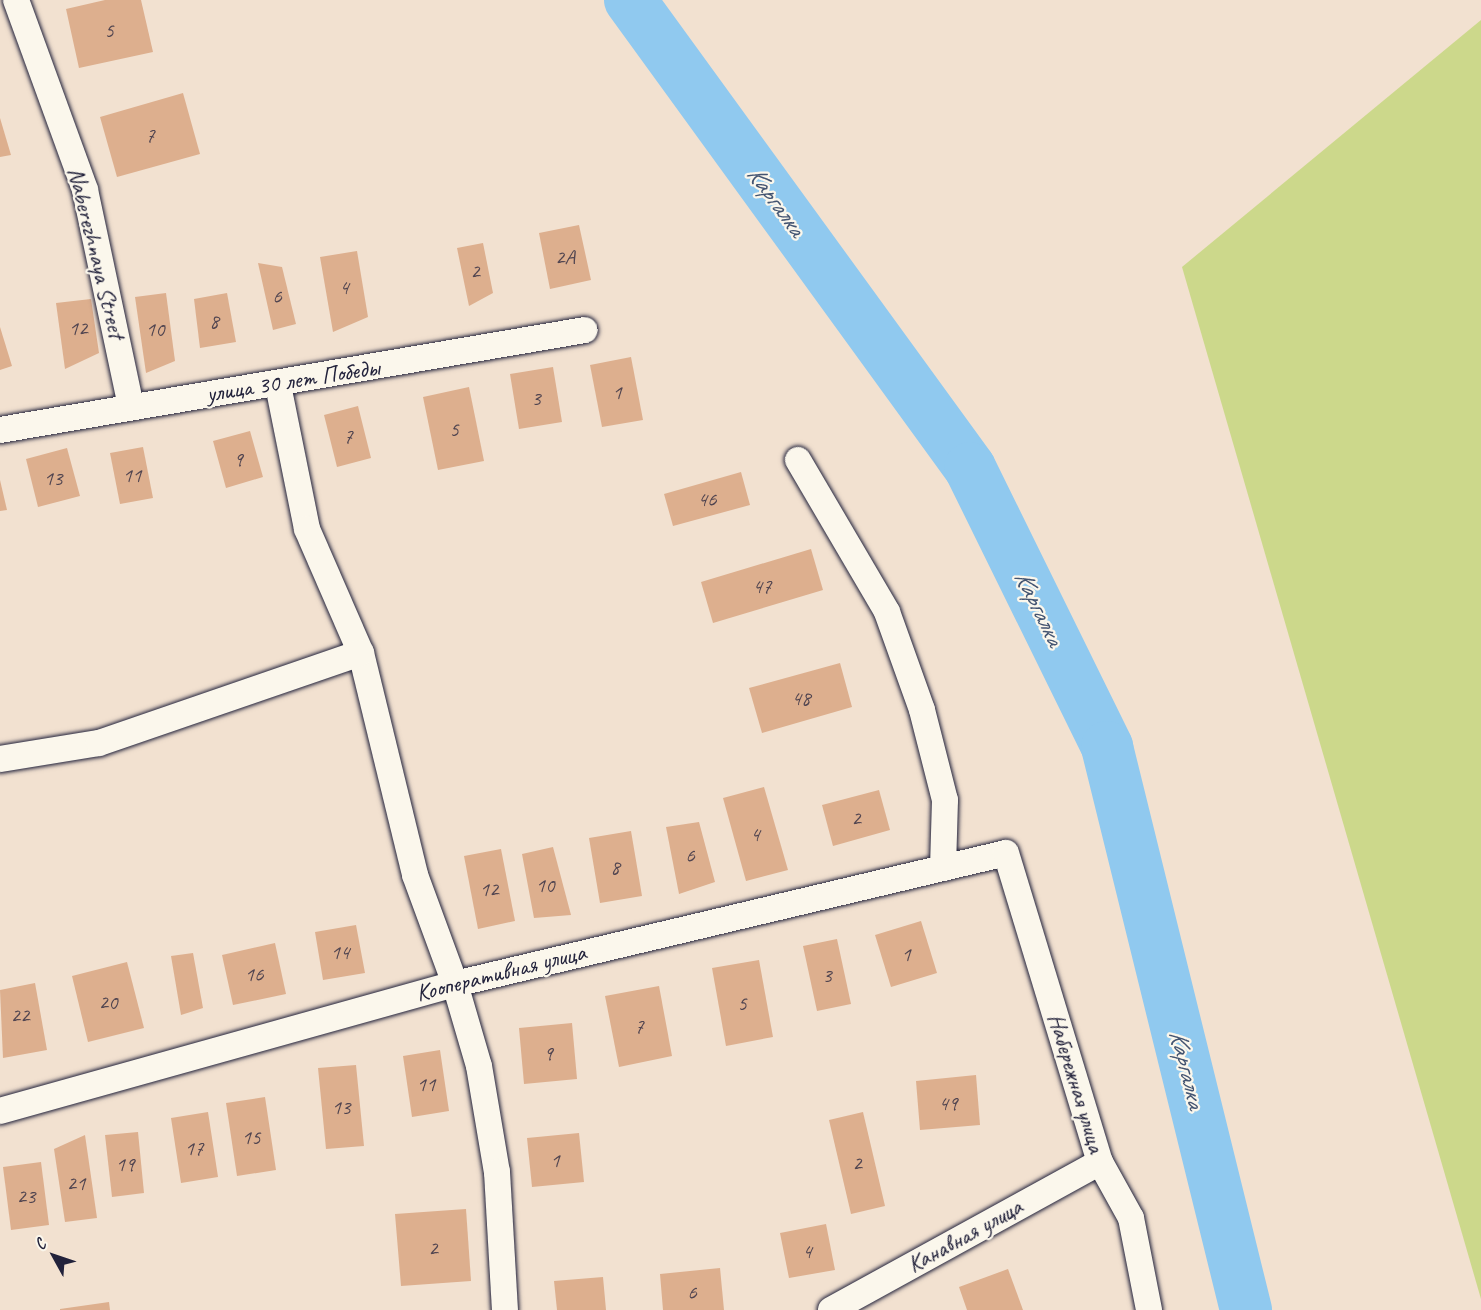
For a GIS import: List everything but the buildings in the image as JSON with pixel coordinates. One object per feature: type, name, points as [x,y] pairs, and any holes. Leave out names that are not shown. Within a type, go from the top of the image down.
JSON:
[{"type":"street","name":"Naberezhnaya Street","points":[[16,0],[85,190],[132,406]]},
{"type":"street","name":"улица 30 лет Победы","points":[[0,430],[132,406],[278,385],[585,330]]},
{"type":"street","points":[[278,385],[307,529],[361,653],[415,875],[455,984],[479,1066],[497,1172],[505,1310]]},
{"type":"street","points":[[798,460],[887,612],[910,677],[945,800],[943,868]]},
{"type":"street","points":[[0,759],[99,743],[361,653]]},
{"type":"street","name":"Кооперативная улица","points":[[0,1111],[455,984],[1006,853]]},
{"type":"street","name":"Набережная улица","points":[[1006,853],[1100,1162],[1131,1218],[1149,1310]]},
{"type":"street","name":"Канавная улица","points":[[831,1310],[1100,1162]]},
{"type":"green space","points":[[1481,20],[1481,1299],[1182,267]]},
{"type":"waterway","name":"Каргалка","points":[[630,0],[970,468],[1107,747],[1246,1310]]}]
